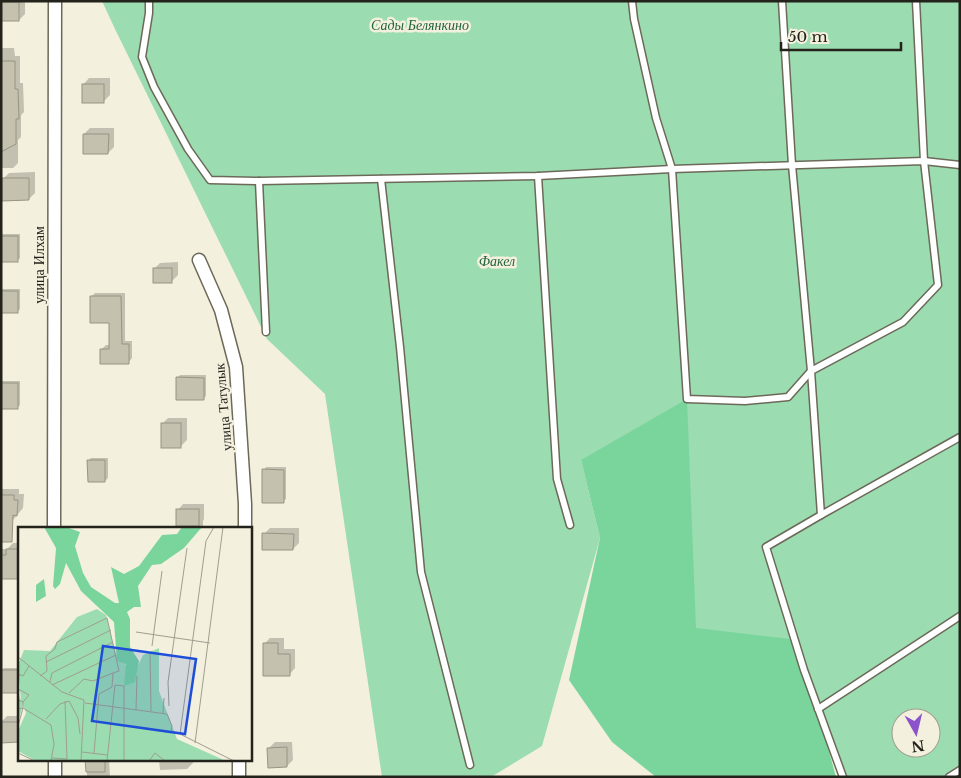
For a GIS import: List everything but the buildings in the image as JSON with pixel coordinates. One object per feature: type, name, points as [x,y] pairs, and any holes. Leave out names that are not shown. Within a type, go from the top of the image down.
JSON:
[{"type":"street","name":"улица Илхам","points":[[54,527],[55,1]]},
{"type":"street","name":"улица Татулык","points":[[199,260],[221,310],[236,366],[246,504],[245,527]]},
{"type":"street","points":[[55,760],[55,777]]},
{"type":"street","points":[[239,760],[239,777]]},
{"type":"lane","points":[[149,1],[142,57],[154,87],[188,149],[210,180],[259,181],[538,176],[672,169],[924,161],[960,165]]},
{"type":"lane","points":[[632,1],[634,19],[656,118],[672,169],[687,399],[745,401],[788,398],[811,371],[903,322],[938,285],[924,161],[916,1]]},
{"type":"lane","points":[[782,1],[792,165],[811,371],[821,515]]},
{"type":"lane","points":[[538,176],[557,479],[570,525]]},
{"type":"lane","points":[[381,179],[421,572],[470,765]]},
{"type":"lane","points":[[259,181],[266,332]]},
{"type":"lane","points":[[843,777],[804,670],[766,547],[960,437]]},
{"type":"lane","points":[[818,709],[960,616]]},
{"type":"lane","points":[[949,777],[960,770]]},
{"type":"green space","name":"Факел","points":[[102,1],[960,1],[960,777],[846,777],[818,709],[686,627],[581,460],[600,538],[542,746],[491,777],[382,777],[325,394],[267,339]]},
{"type":"green space","points":[[687,399],[696,628],[799,640],[836,777],[656,777],[612,742],[569,680],[600,538],[581,460]]},
{"type":"park label","name":"Сады Белянкино","points":[[420,25]]}]
